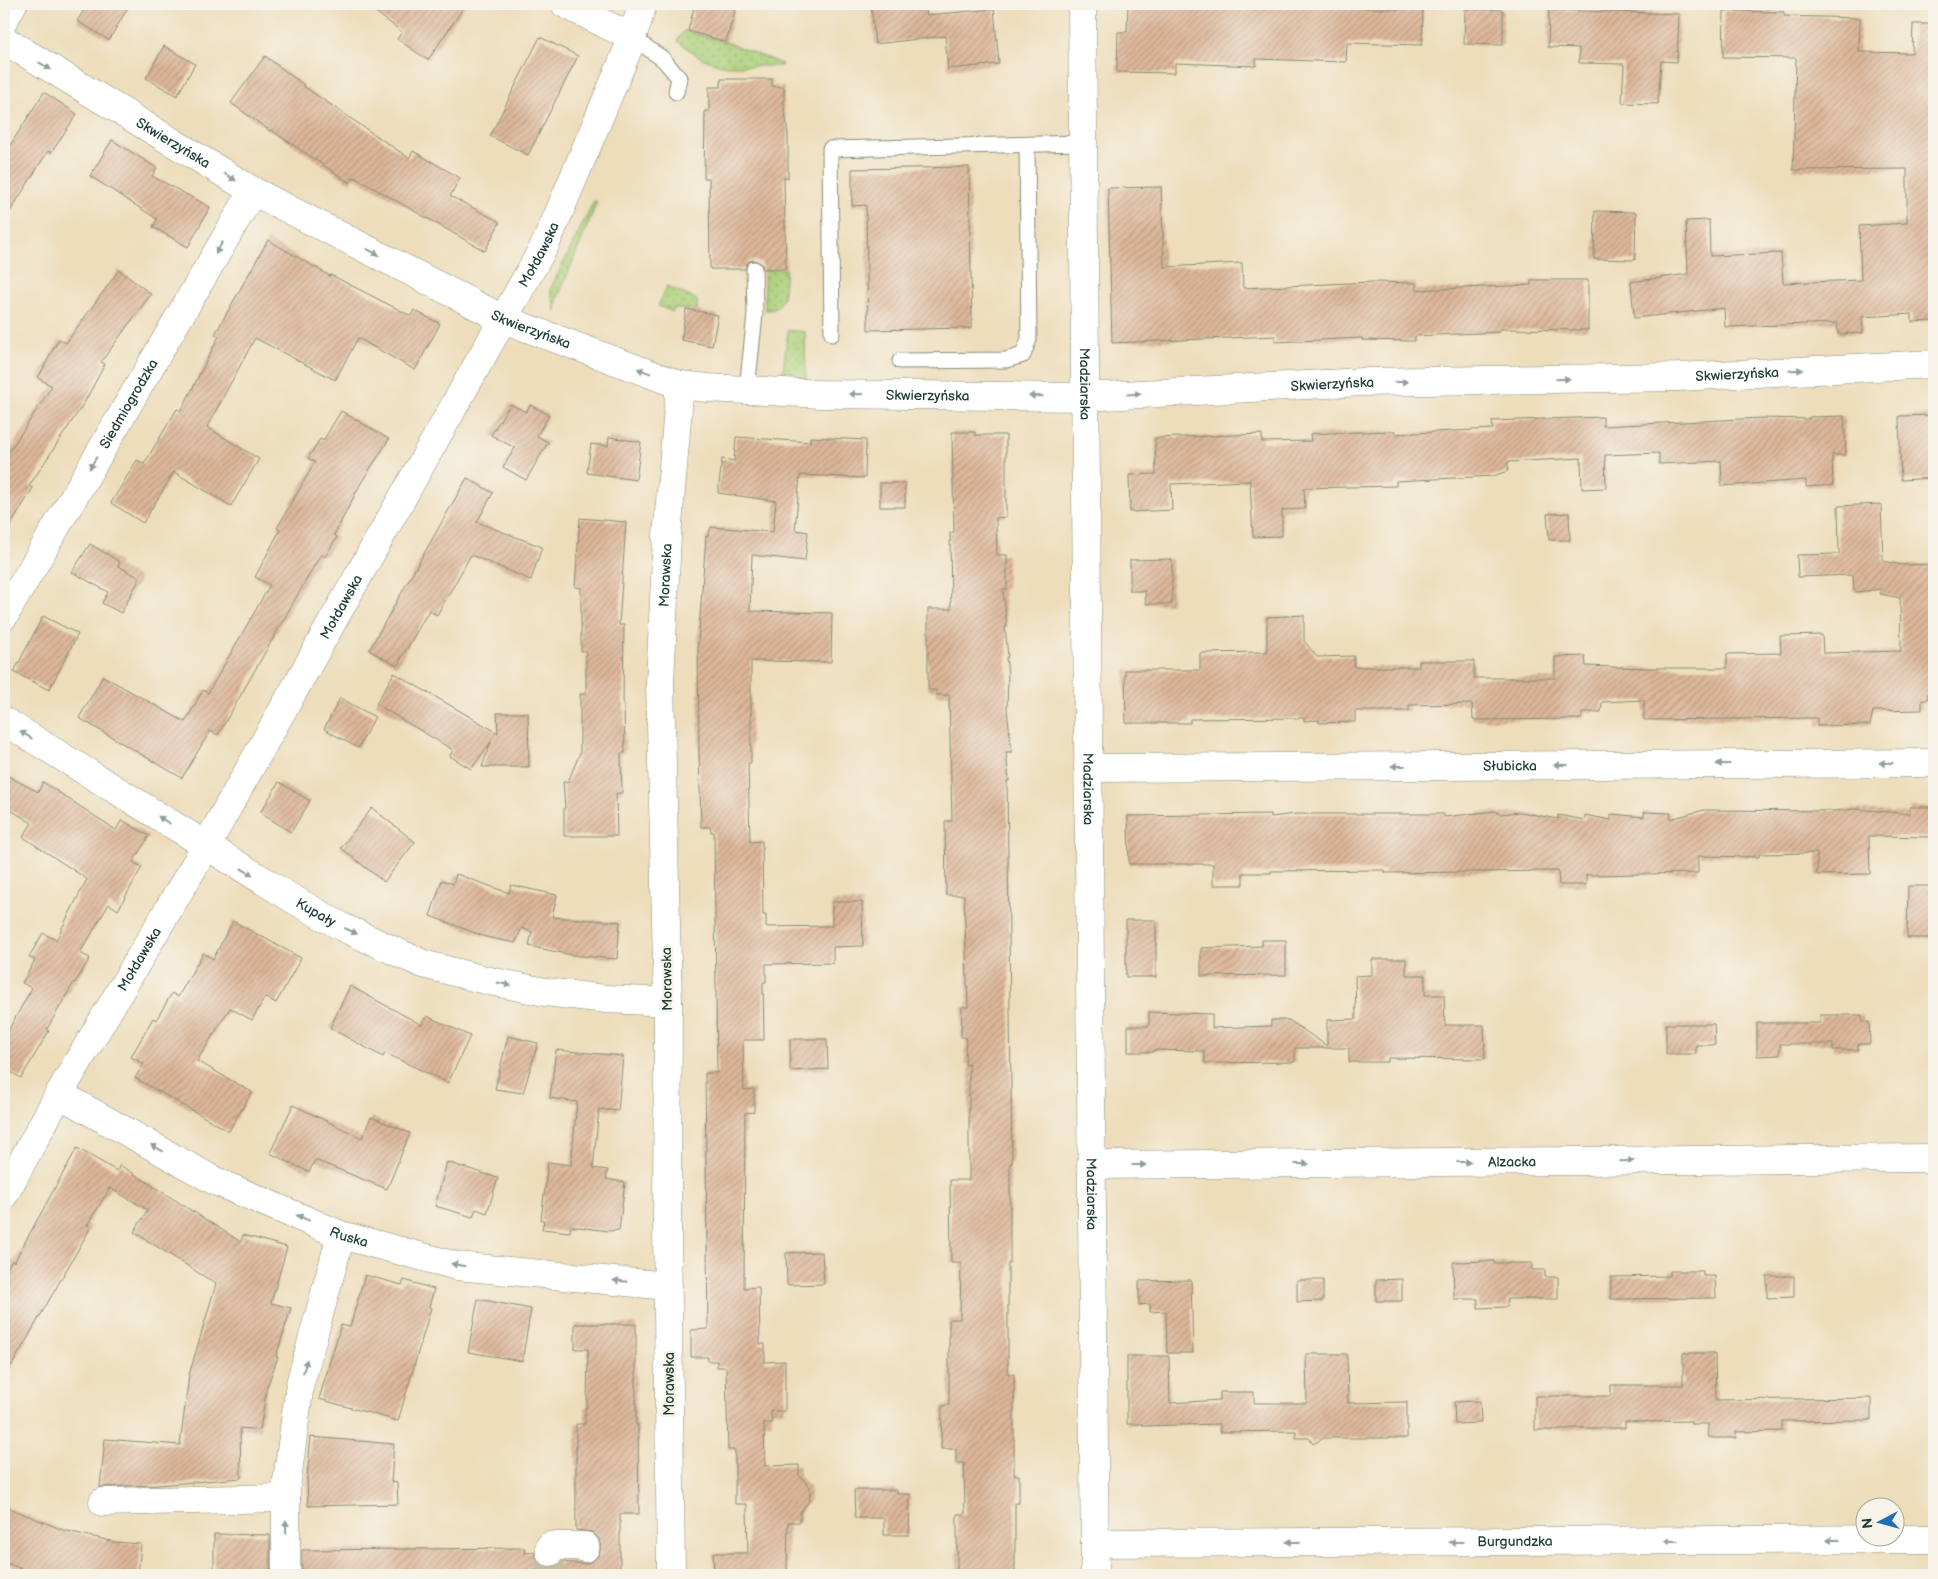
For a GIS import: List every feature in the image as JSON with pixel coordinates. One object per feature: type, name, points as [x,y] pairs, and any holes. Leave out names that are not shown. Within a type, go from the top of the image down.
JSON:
[{"type":"street","points":[[4,20],[13,4]]},
{"type":"street","points":[[566,4],[633,38]]},
{"type":"street","name":"Mołdawska","points":[[4,1194],[59,1094],[206,846],[546,243],[633,38],[643,4]]},
{"type":"street","name":"Madziarska","points":[[1082,4],[1095,1575]]},
{"type":"street","name":"Skwierzyńska","points":[[4,40],[253,190],[503,319],[680,384],[708,388],[821,394],[1085,397],[1363,382],[1678,377],[1934,364]]},
{"type":"street","name":"Siedmiogrodzka","points":[[4,616],[253,190]]},
{"type":"street","name":"Morawska","points":[[670,1575],[668,1002],[660,682],[667,536],[680,384]]},
{"type":"street","name":"Kupały","points":[[4,721],[293,900],[342,927],[423,964],[485,980],[545,992],[606,999],[668,1002]]},
{"type":"street","name":"Słubicka","points":[[1088,768],[1934,763]]},
{"type":"street","name":"Ruska","points":[[59,1094],[215,1181],[340,1235],[457,1266],[668,1286]]},
{"type":"street","name":"Alzacka","points":[[1091,1165],[1934,1158]]},
{"type":"street","points":[[286,1575],[286,1498],[300,1384],[340,1235]]},
{"type":"street","points":[[103,1502],[286,1498]]},
{"type":"street","name":"Burgundzka","points":[[1095,1543],[1934,1539]]},
{"type":"street","points":[[550,1552],[550,1546],[585,1546],[586,1548]]},
{"type":"lane","points":[[633,38],[663,60],[679,78],[676,92]]},
{"type":"lane","points":[[832,334],[830,149],[1083,143]]},
{"type":"lane","points":[[900,361],[1006,360],[1023,355],[1029,340],[1027,145]]},
{"type":"lane","points":[[747,390],[754,314],[754,269]]},
{"type":"green space","points":[[684,31],[726,42],[782,64],[781,66],[725,66],[703,59],[677,41]]},
{"type":"green space","points":[[594,201],[597,202],[557,300],[556,311],[550,290]]},
{"type":"green space","points":[[764,269],[786,269],[781,302],[778,307],[765,310]]},
{"type":"green space","points":[[667,286],[697,300],[697,312],[674,308],[673,312],[658,306]]},
{"type":"green space","points":[[788,330],[805,332],[806,381],[782,378]]},
{"type":"building","points":[[88,4],[130,4],[109,40],[77,21]]},
{"type":"building","points":[[365,4],[466,4],[428,60],[397,39],[402,32]]},
{"type":"building","points":[[695,4],[737,4],[726,42],[688,31]]},
{"type":"building","points":[[871,4],[925,4],[927,15],[994,9],[999,64],[948,69],[945,36],[875,44]]},
{"type":"building","points":[[1128,4],[1291,7],[1291,5],[1423,10],[1422,45],[1347,43],[1346,62],[1256,59],[1256,66],[1175,63],[1175,73],[1117,72],[1118,32],[1127,32]]},
{"type":"building","points":[[1465,9],[1503,10],[1503,45],[1464,44]]},
{"type":"building","points":[[1549,10],[1679,14],[1677,62],[1661,61],[1658,104],[1622,103],[1624,64],[1579,63],[1579,48],[1548,47]]},
{"type":"building","points":[[1724,11],[1784,12],[1784,16],[1860,18],[1859,52],[1912,53],[1913,24],[1934,24],[1934,321],[1912,322],[1912,314],[1862,317],[1863,333],[1838,334],[1837,323],[1725,327],[1724,308],[1634,318],[1631,282],[1688,274],[1686,221],[1709,220],[1710,256],[1781,253],[1783,283],[1861,280],[1859,226],[1907,223],[1907,169],[1793,170],[1796,58],[1723,57]]},
{"type":"building","points":[[540,37],[578,56],[528,155],[490,136]]},
{"type":"building","points":[[164,46],[195,64],[177,96],[146,78]]},
{"type":"building","points":[[265,56],[303,86],[409,158],[413,151],[460,178],[450,196],[500,222],[485,251],[354,177],[350,183],[231,103]]},
{"type":"building","points":[[721,79],[772,79],[772,86],[784,87],[784,112],[788,134],[788,178],[784,178],[786,269],[763,269],[762,264],[754,260],[749,261],[745,269],[710,269],[709,178],[704,178],[705,111],[709,111],[709,87],[721,87]]},
{"type":"building","points":[[44,92],[77,114],[51,153],[48,151],[4,221],[4,155]]},
{"type":"building","points":[[112,140],[157,168],[152,176],[210,207],[188,247],[153,227],[157,219],[90,176]]},
{"type":"building","points":[[969,167],[972,328],[868,330],[866,205],[852,206],[852,169]]},
{"type":"building","points":[[1161,187],[1164,267],[1242,263],[1243,288],[1371,282],[1416,283],[1416,290],[1531,285],[1531,280],[1588,280],[1588,330],[1499,329],[1499,332],[1415,336],[1415,341],[1362,340],[1362,338],[1275,342],[1275,336],[1112,343],[1108,188]]},
{"type":"building","points":[[1595,211],[1636,212],[1635,260],[1594,259]]},
{"type":"building","points":[[268,240],[330,276],[411,316],[414,310],[440,324],[415,370],[358,338],[335,380],[255,338],[207,427],[259,459],[231,506],[174,472],[143,523],[111,503],[137,460],[144,464],[177,409],[181,411],[219,336],[215,334]]},
{"type":"building","points":[[119,270],[151,294],[101,362],[105,364],[84,403],[29,486],[33,488],[4,536],[4,460],[52,386],[38,378],[59,339],[66,343]]},
{"type":"building","points":[[686,309],[718,315],[712,346],[681,340]]},
{"type":"building","points":[[510,404],[526,412],[530,405],[549,415],[537,436],[548,442],[526,480],[503,467],[515,448],[491,435]]},
{"type":"building","points":[[341,411],[389,439],[361,483],[334,535],[337,537],[325,557],[321,554],[218,735],[210,731],[182,778],[79,718],[103,676],[185,722],[203,690],[208,693],[270,585],[255,577],[280,530],[277,528],[315,462],[308,458],[320,439],[323,441]]},
{"type":"building","points":[[1934,415],[1934,478],[1901,480],[1899,416]]},
{"type":"building","points":[[1844,416],[1846,455],[1832,455],[1833,485],[1806,487],[1806,480],[1722,486],[1721,461],[1659,464],[1659,453],[1605,455],[1606,488],[1582,489],[1581,458],[1508,462],[1508,471],[1493,476],[1396,481],[1396,486],[1304,488],[1305,509],[1282,510],[1282,536],[1253,537],[1250,481],[1171,484],[1172,510],[1130,512],[1129,475],[1156,474],[1155,438],[1262,434],[1262,442],[1311,441],[1310,434],[1395,431],[1395,434],[1493,429],[1492,421],[1603,417],[1603,426],[1762,418],[1809,419],[1809,417]]},
{"type":"building","points":[[952,432],[975,432],[975,435],[1006,435],[1006,517],[996,518],[997,555],[1007,555],[1007,589],[1003,589],[1008,657],[1006,657],[1008,675],[1007,710],[1012,752],[1006,752],[1009,781],[1007,781],[1012,1163],[1010,1163],[1010,1263],[1008,1263],[1008,1374],[1014,1374],[1014,1475],[1019,1475],[1019,1503],[1015,1503],[1015,1575],[957,1575],[957,1514],[965,1514],[964,1463],[956,1463],[956,1449],[941,1449],[942,1406],[949,1405],[949,1319],[960,1319],[961,1263],[951,1263],[950,1180],[969,1180],[969,1064],[965,1065],[966,1037],[961,1037],[962,1007],[968,1007],[964,895],[946,895],[945,821],[952,821],[949,695],[937,695],[936,690],[928,690],[928,609],[951,609],[950,533],[954,532]]},
{"type":"building","points":[[609,437],[641,442],[636,480],[587,473],[591,444],[608,446]]},
{"type":"building","points":[[736,437],[810,442],[810,437],[866,440],[865,478],[800,475],[795,530],[808,532],[805,561],[752,555],[750,611],[832,613],[831,662],[751,661],[751,763],[748,763],[750,842],[762,841],[763,915],[766,915],[766,927],[832,926],[832,902],[862,902],[863,946],[833,947],[833,963],[766,964],[766,982],[763,982],[764,1040],[743,1040],[744,1090],[754,1089],[754,1112],[745,1113],[744,1288],[759,1287],[760,1344],[765,1344],[765,1362],[785,1361],[785,1411],[771,1411],[772,1423],[764,1423],[765,1466],[799,1465],[799,1475],[810,1487],[810,1500],[800,1512],[800,1522],[788,1522],[787,1573],[782,1573],[782,1575],[714,1575],[713,1553],[748,1553],[747,1504],[735,1504],[735,1450],[728,1450],[726,1367],[717,1367],[717,1361],[708,1361],[708,1357],[691,1357],[691,1330],[708,1329],[705,1073],[717,1073],[714,832],[711,832],[710,827],[701,827],[699,752],[698,643],[706,536],[708,536],[711,527],[773,532],[776,501],[718,493],[722,459],[734,461]]},
{"type":"building","points":[[467,478],[493,493],[477,522],[542,547],[531,580],[471,555],[437,615],[429,610],[397,666],[369,650]]},
{"type":"building","points":[[880,483],[905,483],[905,507],[880,507]]},
{"type":"building","points":[[1881,504],[1883,561],[1902,565],[1934,564],[1934,693],[1928,693],[1927,700],[1922,700],[1922,710],[1873,711],[1870,725],[1817,726],[1817,718],[1644,720],[1644,700],[1602,702],[1601,712],[1582,712],[1582,719],[1473,720],[1472,704],[1409,705],[1409,711],[1355,711],[1355,722],[1319,723],[1319,720],[1304,721],[1304,718],[1190,719],[1190,723],[1126,723],[1125,670],[1200,670],[1200,653],[1267,652],[1267,617],[1304,615],[1304,641],[1317,657],[1354,656],[1354,667],[1419,667],[1419,661],[1474,661],[1474,678],[1555,678],[1555,657],[1585,656],[1586,666],[1727,668],[1727,654],[1781,653],[1780,636],[1822,635],[1823,653],[1901,651],[1900,598],[1880,594],[1881,589],[1856,592],[1854,590],[1853,575],[1798,577],[1797,555],[1839,554],[1838,506]]},
{"type":"building","points":[[1569,513],[1570,540],[1549,540],[1547,514]]},
{"type":"building","points":[[580,518],[626,522],[619,625],[624,625],[623,704],[625,753],[621,753],[622,793],[616,793],[617,836],[564,836],[565,808],[563,782],[568,782],[580,753],[580,694],[586,694],[586,651],[581,651],[581,588],[575,587]]},
{"type":"building","points":[[90,544],[120,562],[118,566],[140,578],[121,613],[102,603],[108,592],[72,572]]},
{"type":"building","points":[[1172,559],[1172,604],[1146,604],[1145,591],[1130,591],[1130,560]]},
{"type":"building","points":[[43,616],[78,634],[49,690],[14,672]]},
{"type":"building","points":[[394,673],[498,733],[497,713],[528,713],[529,767],[482,767],[491,742],[471,769],[450,756],[453,750],[376,704]]},
{"type":"building","points":[[340,698],[375,717],[358,748],[324,729]]},
{"type":"building","points":[[4,774],[38,792],[43,782],[116,830],[122,820],[149,836],[133,862],[142,867],[118,910],[109,904],[80,953],[90,958],[74,982],[47,1029],[49,1031],[21,1078],[4,1068],[4,1038],[32,988],[22,983],[35,960],[29,957],[43,933],[56,940],[87,879],[23,837],[32,823],[4,806]]},
{"type":"building","points":[[279,782],[310,801],[291,832],[260,813]]},
{"type":"building","points":[[1910,807],[1934,807],[1934,837],[1869,836],[1870,874],[1817,875],[1817,853],[1759,854],[1759,857],[1698,856],[1698,873],[1586,875],[1586,885],[1559,885],[1558,871],[1385,873],[1385,870],[1243,873],[1243,885],[1213,885],[1213,864],[1129,864],[1128,816],[1271,814],[1271,817],[1296,814],[1444,814],[1444,817],[1495,811],[1500,814],[1520,812],[1558,819],[1558,815],[1585,820],[1585,815],[1611,820],[1611,814],[1644,817],[1644,812],[1671,813],[1670,819],[1704,810],[1833,811],[1856,809],[1910,814]]},
{"type":"building","points":[[372,808],[415,842],[384,882],[341,848]]},
{"type":"building","points":[[456,874],[509,893],[511,885],[557,895],[552,917],[620,922],[617,959],[571,955],[529,946],[532,932],[522,928],[515,943],[486,937],[430,916],[442,880],[453,884]]},
{"type":"building","points":[[1908,886],[1934,886],[1934,938],[1907,938]]},
{"type":"building","points":[[1126,920],[1156,920],[1156,977],[1126,977]]},
{"type":"building","points":[[233,921],[301,958],[276,1003],[265,997],[252,1020],[230,1008],[197,1061],[252,1092],[229,1131],[135,1078],[144,1064],[131,1057],[153,1018],[156,1020],[172,993],[178,997],[203,953],[213,959]]},
{"type":"building","points":[[1262,940],[1286,940],[1286,975],[1201,976],[1201,948],[1262,946]]},
{"type":"building","points":[[1372,959],[1406,959],[1406,975],[1425,975],[1425,995],[1444,995],[1445,1025],[1484,1025],[1485,1059],[1388,1058],[1388,1062],[1349,1062],[1349,1048],[1295,1048],[1295,1062],[1205,1063],[1204,1051],[1153,1050],[1153,1052],[1128,1052],[1128,1026],[1149,1026],[1149,1012],[1212,1014],[1212,1028],[1271,1026],[1271,1020],[1289,1020],[1327,1046],[1327,1020],[1356,1019],[1355,976],[1372,975]]},
{"type":"building","points":[[350,986],[422,1025],[427,1016],[470,1036],[448,1083],[385,1053],[383,1057],[330,1028]]},
{"type":"building","points":[[1820,1015],[1862,1015],[1862,1022],[1869,1022],[1870,1044],[1858,1044],[1858,1050],[1833,1050],[1833,1044],[1780,1044],[1780,1055],[1757,1056],[1757,1023],[1820,1023]]},
{"type":"building","points":[[1666,1024],[1714,1024],[1715,1045],[1696,1045],[1696,1054],[1666,1054]]},
{"type":"building","points":[[508,1036],[538,1043],[523,1093],[495,1089]]},
{"type":"building","points":[[790,1039],[827,1039],[828,1069],[790,1071]]},
{"type":"building","points":[[556,1050],[623,1056],[618,1111],[599,1109],[593,1168],[608,1170],[606,1179],[625,1182],[619,1230],[608,1231],[571,1226],[570,1232],[542,1229],[544,1220],[541,1220],[548,1162],[571,1165],[577,1102],[550,1098]]},
{"type":"building","points":[[293,1105],[362,1138],[371,1117],[410,1133],[387,1189],[315,1160],[309,1172],[270,1153]]},
{"type":"building","points":[[77,1148],[117,1171],[120,1165],[241,1242],[243,1235],[287,1247],[271,1303],[291,1308],[276,1357],[278,1357],[267,1387],[260,1430],[240,1428],[241,1478],[158,1485],[100,1487],[105,1439],[180,1445],[189,1375],[216,1284],[134,1232],[148,1210],[110,1188],[87,1225],[91,1227],[4,1379],[4,1274],[12,1260],[14,1262]]},
{"type":"building","points":[[447,1162],[498,1178],[487,1213],[476,1209],[473,1217],[435,1206]]},
{"type":"building","points":[[822,1252],[824,1284],[787,1285],[786,1253]]},
{"type":"building","points":[[1494,1261],[1494,1263],[1532,1263],[1532,1270],[1545,1270],[1545,1277],[1558,1277],[1558,1299],[1507,1299],[1507,1307],[1478,1308],[1478,1299],[1454,1299],[1453,1262]]},
{"type":"building","points":[[1670,1271],[1703,1271],[1703,1276],[1715,1276],[1716,1298],[1611,1299],[1611,1277],[1670,1276]]},
{"type":"building","points":[[365,1275],[402,1285],[404,1280],[434,1289],[429,1307],[431,1308],[398,1421],[319,1399],[341,1325],[350,1327]]},
{"type":"building","points":[[1767,1276],[1794,1276],[1794,1297],[1767,1298]]},
{"type":"building","points":[[1402,1279],[1402,1301],[1376,1301],[1376,1280]]},
{"type":"building","points":[[1191,1280],[1193,1353],[1167,1353],[1166,1311],[1150,1312],[1150,1304],[1139,1305],[1139,1281]]},
{"type":"building","points":[[1297,1280],[1323,1280],[1323,1301],[1297,1302]]},
{"type":"building","points":[[478,1299],[531,1309],[522,1361],[468,1352]]},
{"type":"building","points":[[575,1324],[636,1324],[636,1425],[638,1425],[639,1514],[620,1514],[620,1575],[302,1575],[302,1550],[525,1548],[524,1553],[534,1552],[537,1560],[543,1566],[550,1568],[562,1562],[585,1564],[593,1561],[599,1555],[601,1548],[599,1539],[592,1532],[576,1530],[576,1424],[585,1424],[588,1349],[575,1349]]},
{"type":"building","points":[[1683,1353],[1715,1353],[1716,1400],[1871,1398],[1871,1420],[1782,1421],[1782,1431],[1736,1432],[1736,1438],[1708,1438],[1708,1424],[1691,1424],[1691,1421],[1625,1422],[1625,1428],[1535,1430],[1535,1396],[1611,1396],[1611,1385],[1683,1385]]},
{"type":"building","points":[[1306,1354],[1347,1354],[1348,1403],[1407,1402],[1407,1438],[1324,1438],[1313,1444],[1309,1438],[1296,1438],[1296,1431],[1220,1432],[1220,1424],[1143,1426],[1143,1424],[1127,1424],[1127,1356],[1169,1356],[1170,1403],[1220,1400],[1220,1392],[1254,1392],[1254,1403],[1307,1403]]},
{"type":"building","points":[[1480,1401],[1481,1423],[1455,1424],[1454,1402]]},
{"type":"building","points":[[311,1437],[394,1444],[391,1482],[397,1483],[398,1504],[308,1506],[307,1478]]},
{"type":"building","points":[[854,1490],[897,1490],[897,1494],[910,1494],[909,1535],[884,1535],[884,1518],[855,1518]]},
{"type":"building","points":[[4,1506],[63,1530],[115,1542],[141,1544],[138,1575],[37,1575],[4,1562]]},
{"type":"building","points":[[214,1534],[270,1535],[270,1575],[214,1575]]},
{"type":"tunnel","points":[[550,1552],[550,1575]]}]
